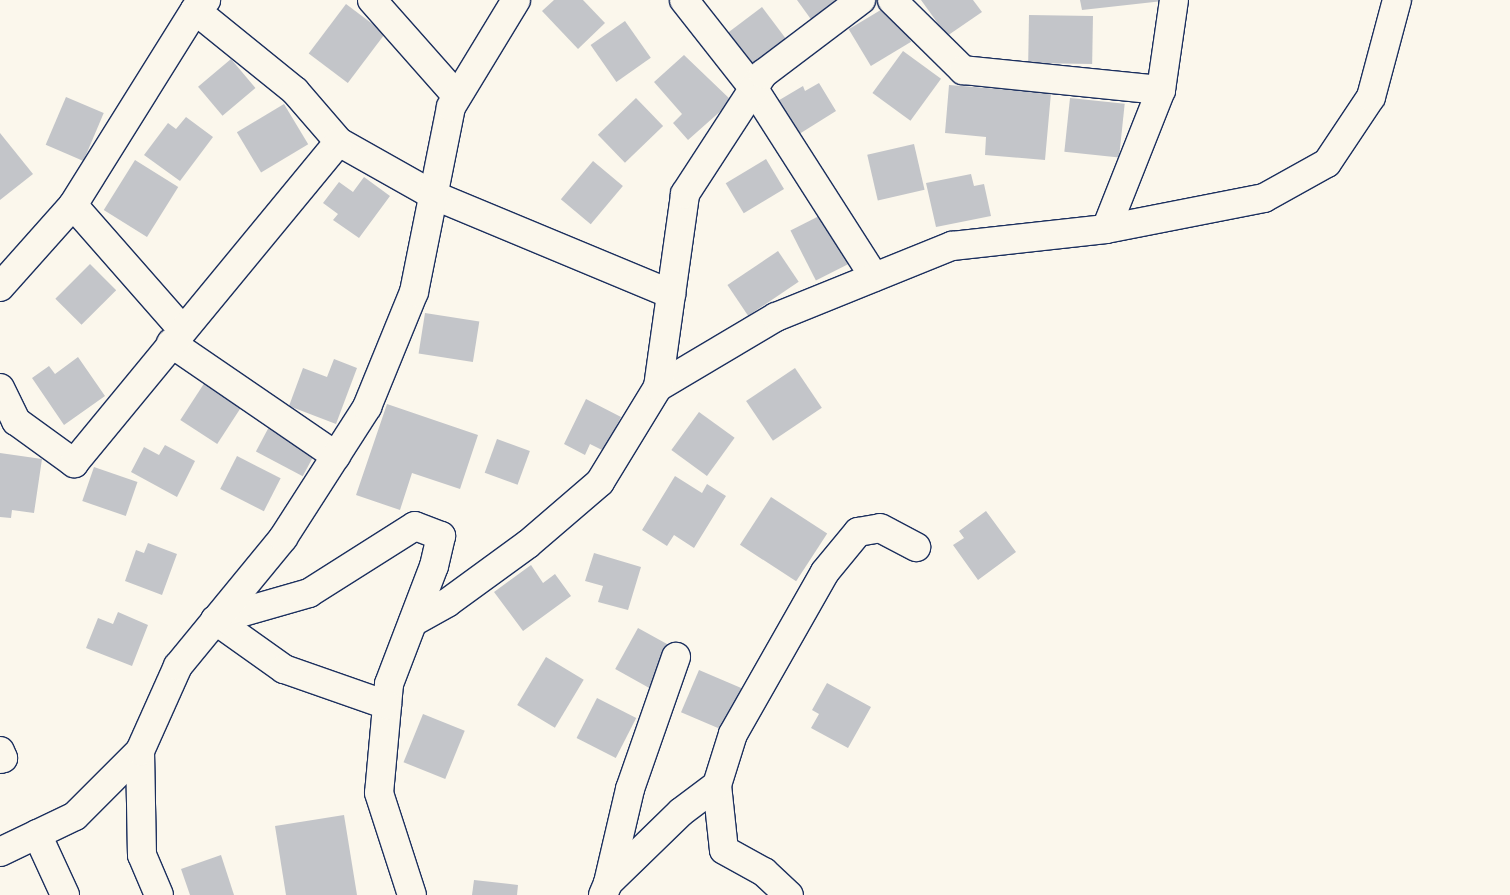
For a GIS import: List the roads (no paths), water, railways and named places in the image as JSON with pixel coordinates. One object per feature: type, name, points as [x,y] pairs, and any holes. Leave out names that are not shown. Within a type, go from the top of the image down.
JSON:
[{"type":"street","points":[[372,0],[457,96]]},
{"type":"street","points":[[0,852],[75,816],[140,751],[178,666],[283,538],[366,408],[414,292],[451,107],[516,0]]},
{"type":"street","points":[[684,0],[754,89],[874,277]]},
{"type":"street","points":[[412,622],[447,602],[528,544],[600,482],[658,387],[685,194],[763,74],[861,0]]},
{"type":"street","points":[[892,0],[963,70],[1161,90]]},
{"type":"street","points":[[1106,229],[1161,90],[1174,0]]},
{"type":"street","points":[[658,387],[776,316],[952,246],[1106,229],[1264,198],[1327,163],[1371,97],[1397,0]]},
{"type":"street","points":[[0,287],[73,205],[201,5],[296,91],[339,142],[433,195],[671,294]]},
{"type":"street","points":[[0,388],[16,421],[74,463],[176,336],[339,142]]},
{"type":"street","points":[[73,205],[176,336],[336,456]]},
{"type":"street","points":[[215,620],[309,593],[416,526],[440,536],[412,622],[389,684],[379,793],[412,895]]},
{"type":"street","points":[[789,895],[764,872],[724,850],[717,785],[733,734],[825,572],[858,532],[880,528],[916,547]]},
{"type":"street","points":[[215,620],[284,669],[387,706]]},
{"type":"street","points":[[605,889],[630,789],[676,657]]},
{"type":"street","points":[[0,750],[3,758],[0,759]]},
{"type":"street","points":[[140,751],[142,855],[159,895]]},
{"type":"street","points":[[605,889],[681,812],[717,785]]},
{"type":"street","points":[[36,834],[65,895]]}]
